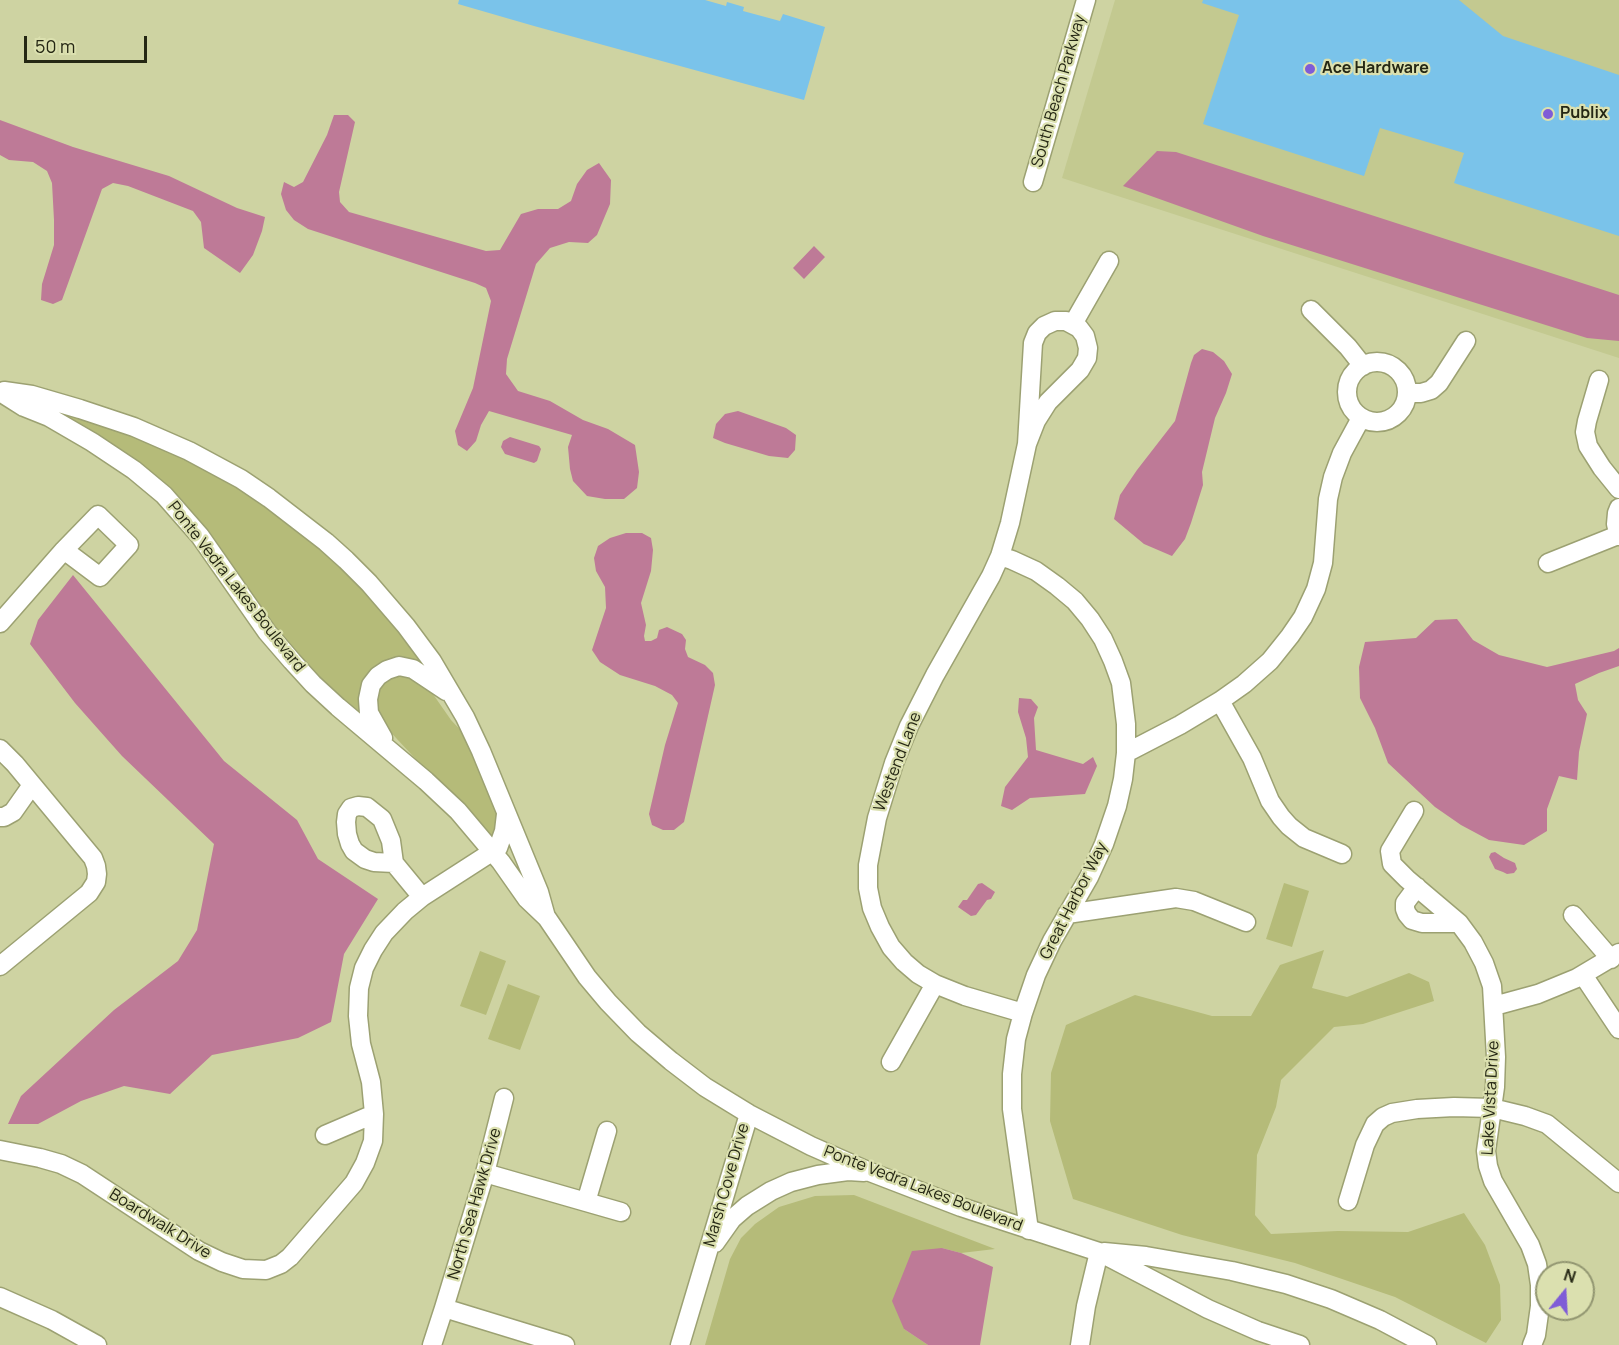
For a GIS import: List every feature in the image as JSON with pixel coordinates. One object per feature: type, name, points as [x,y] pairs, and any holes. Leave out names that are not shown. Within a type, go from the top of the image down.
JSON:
[{"type":"street","name":"South Beach Parkway","points":[[1033,182],[1086,0]]},
{"type":"street","points":[[1073,324],[1108,261]]},
{"type":"street","points":[[1311,310],[1348,347],[1363,366]]},
{"type":"street","points":[[1055,321],[1066,321],[1079,328],[1086,336],[1087,358],[1080,370],[1048,402],[1036,421],[1027,444],[1033,343],[1037,333],[1044,326],[1055,321]]},
{"type":"street","points":[[1407,393],[1431,390],[1439,383],[1466,341]]},
{"type":"street","points":[[1380,362],[1400,373],[1406,383],[1407,393],[1400,412],[1391,419],[1371,422],[1354,412],[1347,393],[1354,372],[1369,363],[1380,362]]},
{"type":"street","points":[[1599,380],[1585,432],[1588,446],[1619,489]]},
{"type":"street","name":"Ponte Vedra Lakes Boulevard","points":[[0,391],[32,395],[80,409],[158,436],[214,464],[269,498],[326,542],[369,583],[432,661],[465,717],[539,892],[546,918]]},
{"type":"street","name":"Ponte Vedra Lakes Boulevard","points":[[0,391],[24,407],[49,417],[92,442],[134,470],[164,495],[200,536],[267,632],[292,661],[313,684],[458,811],[493,852],[527,899],[546,918],[587,977],[608,1002],[638,1033],[697,1081],[748,1114],[811,1146],[870,1172],[961,1208],[1099,1252],[1208,1309],[1258,1331],[1300,1345]]},
{"type":"street","points":[[1126,753],[1180,725],[1244,684],[1270,661],[1290,636],[1303,617],[1316,589],[1323,563],[1328,499],[1333,477],[1342,453],[1361,418]]},
{"type":"street","name":"Westend Lane","points":[[1023,1013],[965,996],[935,984],[918,974],[891,947],[872,908],[868,888],[869,854],[877,818],[894,763],[909,726],[935,675],[1000,556],[1010,523],[1027,444]]},
{"type":"street","points":[[1548,563],[1619,536],[1616,524],[1619,508]]},
{"type":"street","points":[[2,617],[64,550]]},
{"type":"street","name":"Great Harbor Way","points":[[1000,556],[1036,571],[1075,601],[1090,619],[1103,639],[1121,683],[1126,724],[1123,779],[1117,806],[1104,844],[1089,877],[1052,940],[1036,975],[1017,1039],[1012,1074],[1012,1109],[1029,1230]]},
{"type":"street","points":[[391,750],[369,713],[368,699],[371,685],[378,676],[399,666],[413,669],[452,696]]},
{"type":"street","points":[[1220,701],[1252,758],[1270,801],[1281,817],[1304,838],[1342,854]]},
{"type":"street","points":[[0,749],[93,858],[97,874],[96,882],[88,893],[9,948],[0,966]]},
{"type":"street","points":[[0,817],[13,812],[32,785]]},
{"type":"street","name":"Lake Vista Drive","points":[[1414,811],[1390,851],[1392,864],[1459,923],[1473,942],[1492,986],[1496,1057],[1486,1151],[1493,1181],[1530,1245],[1538,1275],[1540,1306],[1536,1335],[1532,1345]]},
{"type":"street","points":[[493,852],[502,841],[506,814]]},
{"type":"street","name":"Boardwalk Drive","points":[[0,1150],[61,1164],[82,1174],[199,1251],[222,1262],[243,1269],[266,1270],[281,1264],[290,1257],[354,1183],[373,1141],[374,1114],[371,1082],[361,1044],[358,1016],[359,988],[364,968],[373,950],[384,933],[422,897],[493,852]]},
{"type":"street","points":[[394,863],[422,897]]},
{"type":"street","points":[[1416,887],[1408,897],[1405,909],[1412,920],[1422,923],[1459,923]]},
{"type":"street","points":[[1068,914],[1176,898],[1194,901],[1246,922]]},
{"type":"street","points":[[1494,1006],[1538,994],[1583,975],[1615,956],[1573,915]]},
{"type":"street","points":[[1583,975],[1619,1029]]},
{"type":"street","points":[[891,1062],[935,984]]},
{"type":"street","name":"North Sea Hawk Drive","points":[[432,1345],[485,1173],[504,1098]]},
{"type":"street","points":[[1348,1201],[1365,1144],[1375,1124],[1392,1113],[1417,1109],[1492,1108],[1525,1116],[1546,1124],[1619,1183]]},
{"type":"street","points":[[325,1135],[374,1114]]},
{"type":"street","name":"Marsh Cove Drive","points":[[680,1345],[748,1114]]},
{"type":"street","points":[[586,1202],[607,1131]]},
{"type":"street","name":"Marsh Cove Drive","points":[[706,1257],[732,1219],[747,1206],[771,1191],[818,1174],[848,1171],[870,1172]]},
{"type":"street","points":[[485,1173],[621,1212]]},
{"type":"street","points":[[1080,1345],[1086,1306],[1099,1252]]},
{"type":"street","name":"Ponte Vedra Lakes Boulevard","points":[[1099,1252],[1157,1258],[1232,1271],[1286,1284],[1332,1299],[1427,1345]]},
{"type":"street","points":[[0,1298],[52,1320],[88,1343]]},
{"type":"street","points":[[444,1308],[565,1345]]},
{"type":"shaded area","points":[[1115,0],[1619,0],[1619,358],[1062,178]]},
{"type":"shaded area","points":[[334,115],[348,115],[355,122],[339,192],[340,202],[349,212],[486,251],[500,250],[521,214],[538,209],[558,209],[571,201],[577,184],[587,170],[599,163],[611,180],[610,204],[597,235],[588,243],[569,242],[550,248],[536,264],[507,359],[506,374],[518,391],[550,401],[635,445],[639,472],[637,488],[624,499],[587,496],[573,481],[568,447],[572,435],[489,411],[476,441],[467,451],[458,445],[455,431],[473,388],[491,301],[486,288],[475,283],[308,229],[294,220],[286,210],[281,194],[284,182],[294,187],[303,182],[327,135]]},
{"type":"shaded area","points":[[0,120],[73,147],[169,176],[237,208],[265,217],[253,255],[240,273],[204,248],[201,222],[193,211],[128,186],[113,183],[102,189],[62,300],[53,304],[41,300],[42,284],[54,245],[52,183],[47,171],[33,162],[9,160],[0,155]]},
{"type":"shaded area","points":[[1157,151],[1176,152],[1619,295],[1619,341],[1587,338],[1263,236],[1123,186]]},
{"type":"shaded area","points":[[814,246],[825,257],[804,279],[793,268]]},
{"type":"shaded area","points":[[1202,349],[1213,352],[1224,361],[1232,374],[1215,418],[1202,472],[1203,485],[1191,523],[1185,539],[1172,556],[1144,544],[1114,519],[1120,495],[1175,421],[1194,355]]},
{"type":"shaded area","points":[[40,405],[186,456],[294,522],[365,587],[429,669],[411,659],[402,658],[390,659],[380,664],[362,719],[288,648],[214,546]]},
{"type":"shaded area","points":[[738,411],[786,428],[796,435],[795,450],[788,458],[769,456],[713,438],[716,424],[725,414]]},
{"type":"shaded area","points":[[510,437],[539,446],[541,449],[537,461],[534,463],[505,454],[501,447],[503,441]]},
{"type":"shaded area","points":[[626,533],[642,533],[651,538],[653,550],[651,571],[641,603],[646,625],[645,641],[657,638],[659,630],[667,627],[682,634],[686,640],[685,649],[688,657],[705,665],[713,673],[715,685],[684,822],[674,830],[663,830],[652,825],[649,814],[665,745],[678,703],[672,695],[655,686],[620,675],[600,662],[592,650],[606,608],[605,587],[596,571],[594,558],[598,546],[610,538]]},
{"type":"shaded area","points":[[73,575],[224,761],[297,820],[318,859],[378,899],[344,954],[331,1022],[298,1038],[212,1055],[170,1094],[124,1086],[81,1101],[38,1124],[8,1124],[21,1096],[114,1010],[178,961],[197,930],[214,844],[122,756],[75,703],[30,644],[38,620]]},
{"type":"shaded area","points":[[1457,619],[1473,640],[1499,655],[1547,667],[1619,648],[1619,666],[1575,684],[1578,700],[1587,714],[1579,752],[1577,780],[1559,776],[1547,809],[1547,831],[1524,845],[1489,840],[1461,825],[1435,807],[1388,763],[1375,728],[1360,698],[1359,667],[1365,642],[1416,638],[1435,620]]},
{"type":"shaded area","points":[[395,674],[407,675],[428,687],[451,720],[469,739],[499,817],[494,843],[383,724],[378,714],[376,693],[382,683]]},
{"type":"shaded area","points":[[1019,698],[1031,699],[1038,707],[1034,718],[1036,750],[1083,764],[1093,757],[1097,766],[1085,794],[1030,798],[1012,810],[1001,806],[1005,787],[1028,757],[1026,738],[1018,712]]},
{"type":"shaded area","points":[[1495,852],[1515,863],[1517,869],[1514,873],[1507,874],[1495,869],[1489,857]]},
{"type":"shaded area","points":[[982,883],[995,892],[976,915],[971,916],[958,907],[963,900],[967,900],[978,884]]},
{"type":"shaded area","points":[[1284,883],[1309,891],[1292,947],[1266,939]]},
{"type":"shaded area","points":[[1324,950],[1312,988],[1347,997],[1409,973],[1429,982],[1434,1001],[1363,1024],[1334,1027],[1281,1080],[1276,1107],[1257,1155],[1255,1215],[1271,1234],[1338,1231],[1408,1232],[1464,1213],[1485,1245],[1500,1285],[1501,1320],[1486,1343],[1395,1297],[1295,1263],[1182,1235],[1073,1199],[1050,1121],[1051,1073],[1066,1025],[1135,995],[1212,1016],[1251,1016],[1280,965]]},
{"type":"shaded area","points":[[480,951],[506,961],[486,1015],[460,1006]]},
{"type":"shaded area","points":[[508,984],[540,996],[520,1050],[488,1039]]},
{"type":"shaded area","points":[[854,1195],[995,1249],[961,1253],[942,1248],[904,1329],[928,1345],[705,1345],[730,1259],[741,1238],[755,1224],[779,1207],[815,1196]]},
{"type":"shaded area","points":[[942,1248],[961,1253],[993,1267],[980,1345],[928,1345],[904,1329],[892,1301],[912,1251]]},
{"type":"building","points":[[459,0],[705,0],[726,6],[727,2],[744,7],[743,11],[780,21],[783,14],[825,27],[804,100],[458,4]]},
{"type":"building","points":[[1203,0],[1459,0],[1503,36],[1619,75],[1619,236],[1454,183],[1464,153],[1380,128],[1364,176],[1203,124],[1239,15],[1202,3]]},
{"type":"place","name":"Ace Hardware","points":[[1310,69]]},
{"type":"place","name":"Publix","points":[[1548,114]]}]
